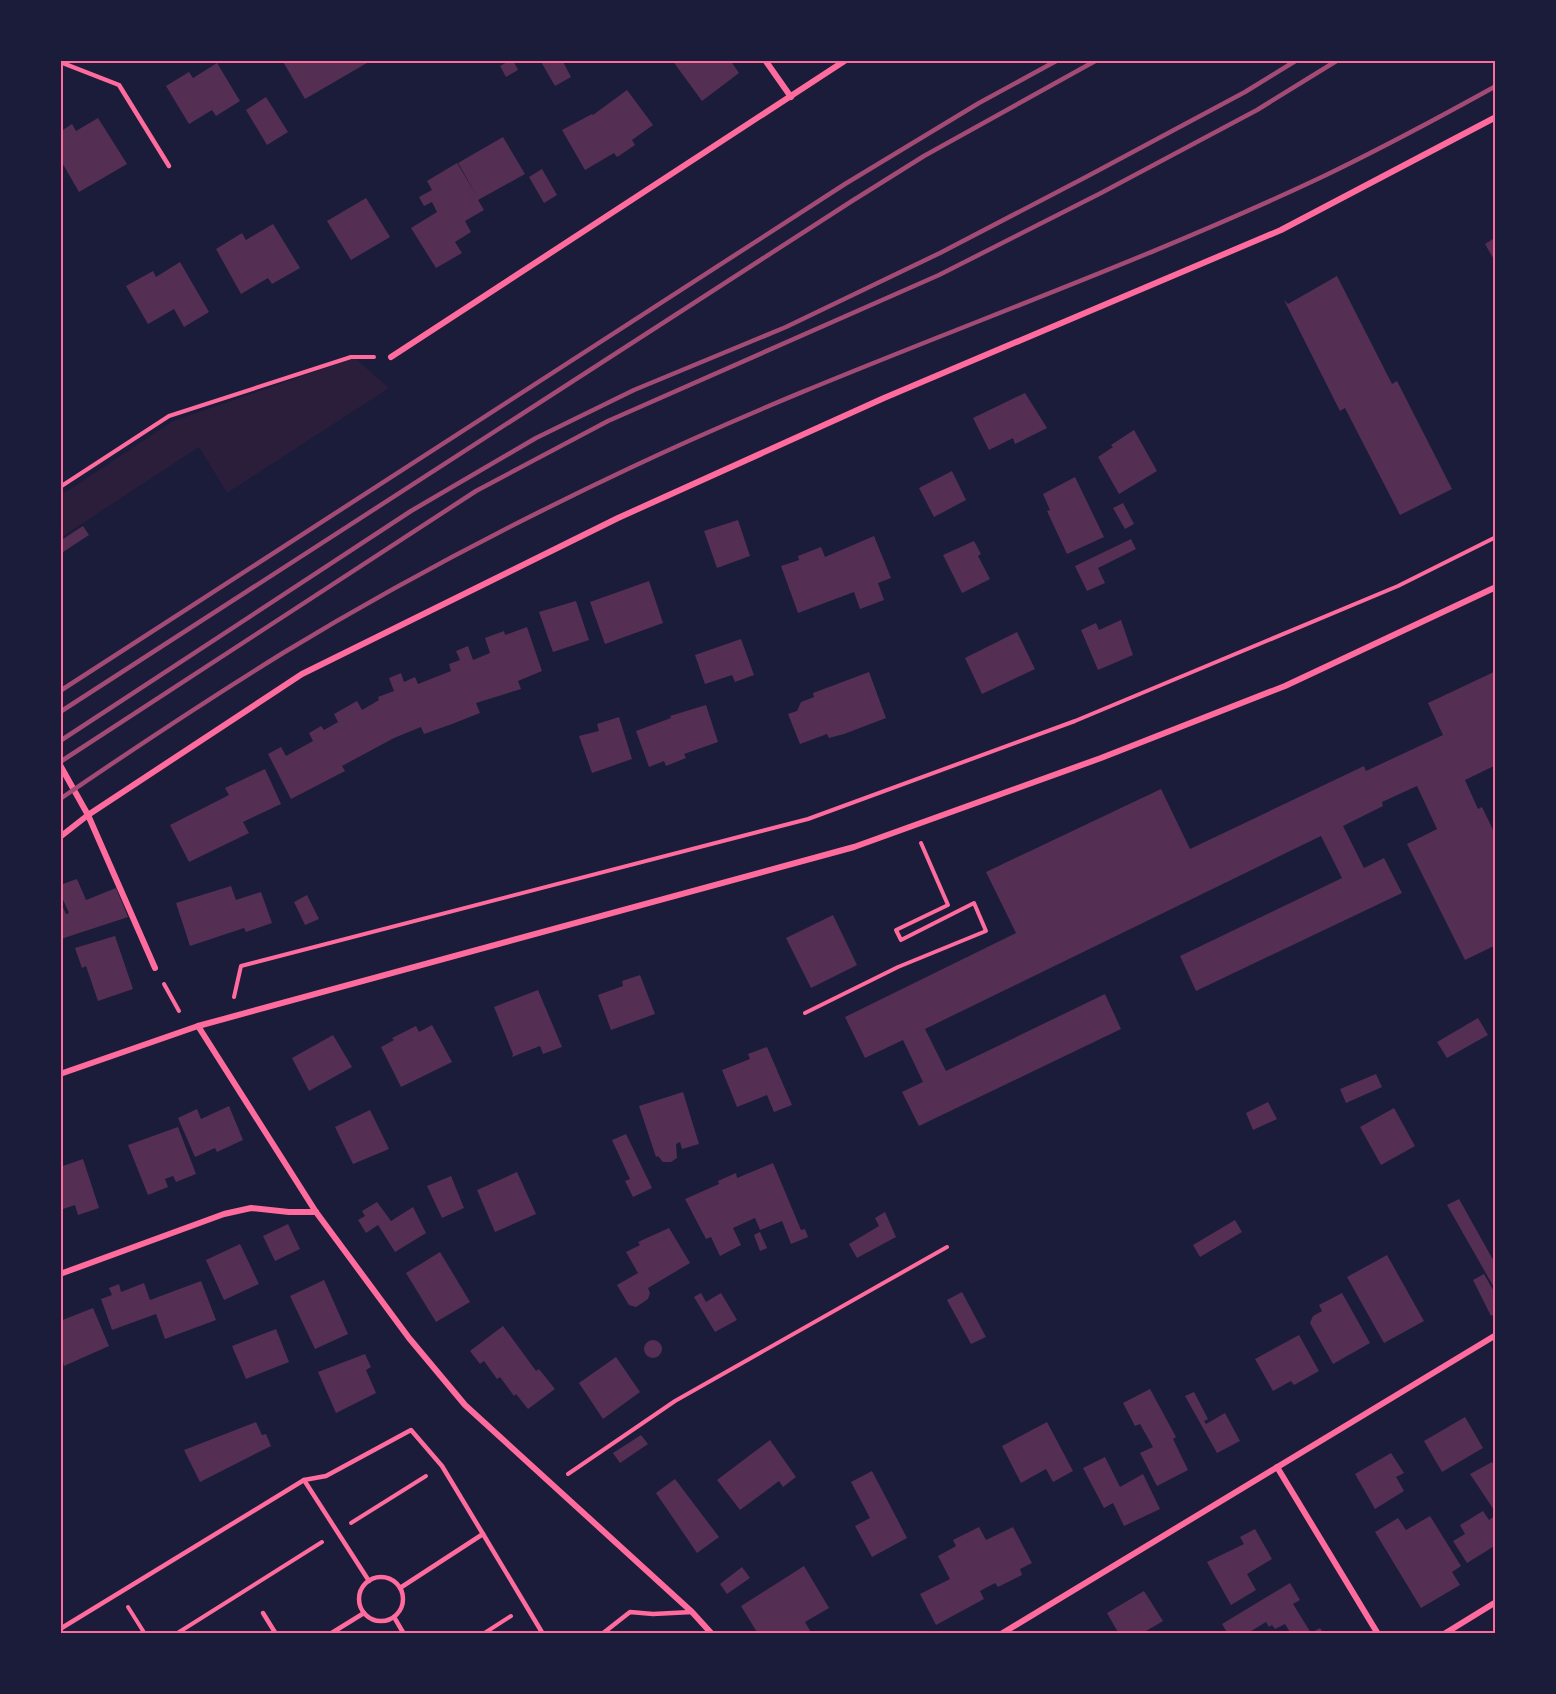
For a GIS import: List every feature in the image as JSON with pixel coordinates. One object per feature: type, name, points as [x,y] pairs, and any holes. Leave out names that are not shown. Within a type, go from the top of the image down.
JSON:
[{"type":"street","points":[[765,60],[790,96]]},
{"type":"street","points":[[391,357],[846,60]]},
{"type":"street","points":[[60,837],[88,814],[302,674],[586,533],[884,398],[1281,230],[1496,117]]},
{"type":"street","points":[[60,1074],[198,1026],[854,847],[1101,758],[1285,686],[1496,587]]},
{"type":"street","points":[[60,765],[88,814],[155,968]]},
{"type":"street","points":[[198,1026],[316,1212],[409,1338],[465,1405],[692,1611],[712,1634]]},
{"type":"street","points":[[60,1274],[224,1214],[251,1208],[316,1212]]},
{"type":"street","points":[[1001,1634],[1496,1335]]},
{"type":"street","points":[[1277,1467],[1378,1634]]},
{"type":"street","points":[[1444,1634],[1496,1602]]},
{"type":"lane","points":[[60,62],[119,86],[169,166]]},
{"type":"lane","points":[[60,1629],[304,1480],[326,1476],[411,1430],[442,1466],[543,1634]]},
{"type":"lane","points":[[304,1480],[369,1581]]},
{"type":"lane","points":[[400,1588],[483,1534]]},
{"type":"lane","points":[[375,1578],[389,1579],[400,1588],[403,1604],[394,1617],[386,1621],[370,1618],[360,1606],[360,1592],[369,1581],[375,1578]]},
{"type":"lane","points":[[602,1634],[630,1612],[653,1614],[692,1611]]},
{"type":"lane","points":[[263,1613],[276,1634]]},
{"type":"lane","points":[[330,1634],[364,1613]]},
{"type":"lane","points":[[394,1617],[404,1634]]},
{"type":"path","points":[[60,488],[169,416],[351,357],[391,357]]},
{"type":"path","points":[[230,1018],[241,966],[808,819],[1075,721],[1398,586],[1496,537]]},
{"type":"path","points":[[805,1013],[898,967],[986,931],[974,903],[901,940],[896,930],[948,905],[914,825]]},
{"type":"path","points":[[155,968],[177,1007]]},
{"type":"path","points":[[552,1485],[675,1401],[947,1247]]},
{"type":"path","points":[[176,1634],[442,1466]]},
{"type":"path","points":[[119,1592],[145,1634]]},
{"type":"path","points":[[483,1634],[527,1606]]},
{"type":"shaded area","points":[[355,358],[389,388],[227,493],[199,447],[60,538],[60,496],[173,421]]},
{"type":"building","points":[[282,60],[372,60],[305,99]]},
{"type":"building","points":[[511,60],[518,70],[506,77],[500,66]]},
{"type":"building","points":[[540,60],[562,60],[571,77],[555,86]]},
{"type":"building","points":[[672,60],[730,60],[739,73],[702,101]]},
{"type":"building","points":[[217,63],[240,101],[216,116],[212,110],[189,124],[166,86],[189,72],[193,78]]},
{"type":"building","points":[[627,90],[653,125],[632,140],[635,145],[617,157],[614,153],[585,170],[562,130],[593,115]]},
{"type":"building","points":[[266,97],[288,132],[267,145],[246,110]]},
{"type":"building","points":[[98,118],[127,164],[79,192],[60,159],[60,132],[72,124],[76,131]]},
{"type":"building","points":[[503,137],[525,174],[478,200],[484,210],[465,221],[471,232],[455,242],[462,253],[436,268],[411,228],[437,212],[432,202],[424,206],[419,197],[432,190],[427,181],[457,163],[477,196],[458,163]]},
{"type":"building","points":[[542,169],[557,195],[544,203],[529,177]]},
{"type":"building","points":[[366,198],[390,237],[351,260],[327,221]]},
{"type":"building","points":[[273,224],[300,268],[272,284],[268,278],[241,294],[216,249],[242,233],[246,240]]},
{"type":"building","points":[[1496,237],[1496,263],[1485,244]]},
{"type":"building","points":[[180,262],[209,312],[184,327],[174,309],[148,324],[126,286],[153,271],[156,277]]},
{"type":"building","points":[[1337,276],[1392,384],[1397,381],[1452,489],[1400,515],[1345,408],[1340,411],[1284,300],[1288,304]]},
{"type":"building","points":[[1025,393],[1047,428],[1015,444],[1013,438],[989,450],[973,418]]},
{"type":"building","points":[[1134,430],[1157,471],[1119,494],[1098,457],[1113,447],[1111,445]]},
{"type":"building","points":[[952,471],[966,500],[934,517],[919,488]]},
{"type":"building","points":[[1075,477],[1104,537],[1067,554],[1047,511],[1050,510],[1043,494]]},
{"type":"building","points":[[1123,503],[1134,524],[1125,529],[1113,508]]},
{"type":"building","points":[[738,520],[750,556],[717,568],[704,531]]},
{"type":"building","points":[[83,526],[89,535],[60,554],[60,541]]},
{"type":"building","points":[[874,536],[891,578],[878,583],[884,600],[860,609],[854,592],[798,613],[781,566],[799,560],[798,556],[821,547],[825,557]]},
{"type":"building","points":[[1131,539],[1136,549],[1098,568],[1105,583],[1087,591],[1075,566]]},
{"type":"building","points":[[974,541],[981,554],[978,556],[990,579],[962,593],[943,555]]},
{"type":"building","points":[[649,581],[663,623],[605,644],[590,602]]},
{"type":"building","points":[[576,601],[589,640],[553,652],[539,612]]},
{"type":"building","points":[[1121,620],[1133,655],[1098,670],[1081,630],[1096,623],[1099,630]]},
{"type":"building","points":[[527,627],[542,671],[518,681],[521,689],[476,703],[480,713],[452,724],[424,734],[421,727],[394,738],[342,766],[345,771],[291,799],[268,754],[281,747],[286,756],[313,741],[309,733],[321,726],[324,730],[338,722],[334,714],[357,701],[362,710],[379,700],[378,697],[394,691],[389,678],[401,673],[404,682],[415,677],[418,684],[451,671],[449,664],[460,660],[456,651],[468,646],[473,660],[490,653],[485,638],[504,631],[505,635]]},
{"type":"building","points":[[1017,632],[1035,669],[982,694],[965,658]]},
{"type":"building","points":[[741,639],[754,675],[735,682],[732,675],[705,684],[695,655]]},
{"type":"building","points":[[1496,671],[1496,765],[1465,780],[1478,809],[1482,807],[1496,836],[1496,945],[1465,960],[1407,844],[1437,829],[1417,786],[1382,802],[1383,806],[1343,826],[1364,868],[1384,858],[1402,893],[1196,991],[1180,956],[1342,878],[1321,836],[925,1029],[946,1071],[1105,994],[1121,1029],[919,1126],[902,1092],[923,1082],[903,1040],[865,1058],[845,1017],[1016,933],[986,872],[1161,789],[1190,849],[1364,766],[1366,771],[1443,735],[1428,703]]},
{"type":"building","points":[[869,672],[886,718],[844,734],[829,738],[827,734],[800,744],[788,714],[797,711],[801,702],[814,697],[813,693]]},
{"type":"building","points":[[706,705],[718,742],[684,754],[686,758],[666,766],[664,761],[649,767],[636,731],[671,718],[670,716]]},
{"type":"building","points":[[619,717],[632,759],[592,773],[579,736],[599,731],[597,724]]},
{"type":"building","points":[[265,769],[281,804],[243,822],[249,833],[189,862],[170,825],[229,795],[225,788]]},
{"type":"building","points":[[77,879],[86,900],[116,888],[128,917],[61,939],[60,901],[66,914],[69,913],[60,893],[60,885]]},
{"type":"building","points":[[231,886],[236,900],[261,892],[272,923],[246,932],[244,928],[190,946],[176,903]]},
{"type":"building","points":[[307,895],[319,919],[305,925],[294,902]]},
{"type":"building","points":[[833,915],[857,965],[811,988],[786,938]]},
{"type":"building","points":[[115,936],[133,989],[98,1001],[86,966],[82,968],[75,948]]},
{"type":"building","points":[[640,975],[655,1014],[611,1030],[598,995],[623,986],[622,981]]},
{"type":"building","points":[[538,990],[562,1047],[543,1054],[540,1046],[512,1057],[513,1054],[494,1007]]},
{"type":"building","points":[[1478,1018],[1488,1035],[1447,1058],[1437,1042]]},
{"type":"building","points":[[432,1025],[452,1062],[401,1087],[381,1047],[394,1040],[392,1038],[416,1026],[419,1032]]},
{"type":"building","points":[[333,1035],[352,1067],[309,1091],[292,1058]]},
{"type":"building","points":[[767,1047],[792,1105],[774,1112],[767,1095],[737,1107],[722,1070],[750,1059],[748,1054]]},
{"type":"building","points":[[1376,1074],[1382,1087],[1346,1103],[1340,1089]]},
{"type":"building","points":[[683,1092],[699,1144],[682,1149],[680,1142],[676,1144],[677,1158],[671,1162],[663,1162],[658,1156],[656,1157],[639,1106]]},
{"type":"building","points":[[1268,1102],[1277,1119],[1253,1130],[1246,1113]]},
{"type":"building","points":[[229,1106],[243,1140],[217,1152],[215,1148],[195,1157],[178,1118],[197,1109],[201,1119]]},
{"type":"building","points":[[1394,1108],[1415,1146],[1381,1165],[1360,1127]]},
{"type":"building","points":[[370,1110],[389,1149],[353,1164],[335,1127]]},
{"type":"building","points":[[178,1127],[196,1174],[176,1182],[173,1176],[165,1179],[168,1187],[148,1195],[128,1145]]},
{"type":"building","points":[[626,1134],[652,1188],[633,1197],[625,1181],[630,1179],[612,1140]]},
{"type":"building","points":[[83,1159],[99,1208],[78,1215],[75,1205],[60,1210],[60,1167]]},
{"type":"building","points":[[773,1163],[801,1230],[805,1229],[808,1237],[791,1244],[782,1221],[760,1230],[755,1218],[733,1228],[741,1245],[720,1256],[711,1237],[706,1239],[685,1199],[719,1184],[718,1181],[736,1173],[737,1178]]},
{"type":"building","points":[[517,1172],[536,1214],[495,1232],[477,1190]]},
{"type":"building","points":[[451,1176],[464,1208],[442,1218],[427,1186]]},
{"type":"building","points":[[1459,1199],[1496,1265],[1496,1291],[1447,1205]]},
{"type":"building","points":[[377,1202],[391,1221],[413,1207],[426,1233],[395,1252],[378,1225],[366,1233],[358,1220],[365,1216],[362,1211]]},
{"type":"building","points":[[885,1212],[896,1237],[857,1258],[849,1244],[879,1226],[875,1218]]},
{"type":"building","points":[[1235,1220],[1242,1232],[1200,1257],[1193,1245]]},
{"type":"building","points":[[288,1224],[300,1249],[275,1261],[263,1236]]},
{"type":"building","points":[[669,1228],[690,1263],[648,1288],[650,1293],[648,1299],[636,1307],[629,1305],[617,1285],[638,1273],[626,1252],[640,1245],[638,1242]]},
{"type":"building","points":[[760,1232],[767,1248],[760,1251],[754,1235]]},
{"type":"building","points":[[240,1244],[259,1284],[224,1300],[206,1260]]},
{"type":"building","points":[[440,1252],[470,1302],[436,1322],[406,1273]]},
{"type":"building","points":[[1387,1255],[1424,1321],[1384,1343],[1347,1277]]},
{"type":"building","points":[[1484,1274],[1496,1295],[1496,1313],[1491,1316],[1473,1280]]},
{"type":"building","points":[[324,1280],[348,1334],[315,1349],[290,1296]]},
{"type":"building","points":[[201,1281],[216,1320],[165,1339],[156,1314],[112,1330],[101,1299],[112,1295],[109,1288],[119,1284],[121,1292],[144,1283],[150,1300]]},
{"type":"building","points":[[962,1292],[986,1337],[971,1344],[947,1300]]},
{"type":"building","points":[[701,1293],[706,1302],[721,1293],[737,1320],[715,1332],[694,1297]]},
{"type":"building","points":[[1342,1293],[1370,1343],[1333,1364],[1310,1323],[1313,1316],[1322,1311],[1319,1305]]},
{"type":"building","points":[[93,1308],[109,1346],[64,1366],[63,1362],[60,1363],[60,1321]]},
{"type":"building","points":[[503,1326],[536,1371],[539,1369],[555,1389],[528,1409],[516,1394],[514,1396],[500,1377],[497,1379],[484,1361],[480,1364],[470,1351]]},
{"type":"building","points":[[276,1329],[289,1362],[246,1379],[232,1346]]},
{"type":"building","points":[[1299,1335],[1319,1371],[1294,1385],[1291,1381],[1273,1391],[1255,1359]]},
{"type":"building","points":[[649,1340],[657,1340],[662,1345],[660,1356],[649,1358],[644,1353],[644,1345]]},
{"type":"building","points":[[365,1354],[371,1367],[366,1370],[376,1393],[336,1413],[318,1372]]},
{"type":"building","points":[[616,1357],[640,1392],[603,1419],[579,1383]]},
{"type":"building","points":[[1150,1389],[1176,1437],[1173,1439],[1188,1470],[1157,1486],[1140,1453],[1153,1447],[1140,1424],[1135,1426],[1123,1403]]},
{"type":"building","points":[[1194,1392],[1208,1419],[1204,1421],[1206,1424],[1225,1413],[1240,1441],[1217,1453],[1185,1396]]},
{"type":"building","points":[[1465,1417],[1483,1448],[1442,1472],[1424,1441]]},
{"type":"building","points":[[256,1422],[262,1435],[266,1434],[271,1446],[200,1482],[184,1450]]},
{"type":"building","points":[[1047,1422],[1073,1471],[1053,1482],[1046,1469],[1021,1483],[1002,1446]]},
{"type":"building","points":[[641,1435],[648,1444],[620,1463],[613,1453]]},
{"type":"building","points":[[770,1440],[796,1477],[783,1487],[779,1481],[740,1510],[717,1480]]},
{"type":"building","points":[[1391,1453],[1404,1473],[1396,1477],[1404,1491],[1375,1509],[1355,1474]]},
{"type":"building","points":[[1105,1457],[1120,1487],[1143,1474],[1160,1509],[1124,1526],[1113,1503],[1104,1508],[1083,1468]]},
{"type":"building","points":[[1492,1462],[1496,1468],[1496,1513],[1470,1474]]},
{"type":"building","points":[[872,1471],[907,1538],[872,1557],[855,1526],[870,1518],[851,1482]]},
{"type":"building","points":[[675,1479],[719,1537],[697,1553],[656,1493]]},
{"type":"building","points":[[1483,1511],[1489,1520],[1496,1515],[1496,1545],[1467,1563],[1453,1541],[1465,1534],[1460,1525]]},
{"type":"building","points":[[1430,1516],[1461,1566],[1452,1572],[1460,1585],[1421,1608],[1375,1532],[1398,1518],[1406,1530]]},
{"type":"building","points":[[979,1527],[986,1540],[1013,1527],[1032,1563],[1020,1569],[1022,1575],[998,1587],[995,1583],[980,1591],[984,1599],[936,1625],[920,1594],[950,1579],[938,1556],[956,1546],[953,1540]]},
{"type":"building","points":[[1255,1529],[1272,1559],[1247,1574],[1256,1590],[1231,1605],[1207,1562],[1244,1544],[1240,1537]]},
{"type":"building","points":[[804,1566],[829,1608],[805,1622],[812,1634],[758,1634],[741,1606]]},
{"type":"building","points":[[742,1567],[750,1578],[727,1594],[720,1584]]},
{"type":"building","points":[[1290,1583],[1300,1600],[1293,1604],[1311,1633],[1320,1628],[1324,1634],[1291,1634],[1285,1624],[1275,1629],[1272,1625],[1269,1627],[1266,1622],[1249,1634],[1228,1634],[1222,1624]]},
{"type":"building","points":[[1144,1591],[1163,1621],[1141,1634],[1119,1634],[1107,1613]]},
{"type":"railway","points":[[60,691],[845,184],[979,103],[1058,60]]},
{"type":"railway","points":[[60,712],[852,201],[924,156],[1097,60]]},
{"type":"railway","points":[[60,741],[411,511],[536,438],[634,390],[786,327],[940,253],[1245,92],[1297,60]]},
{"type":"railway","points":[[60,762],[476,491],[608,421],[939,275],[1101,193],[1257,110],[1338,60]]},
{"type":"railway","points":[[60,799],[283,653],[411,579],[543,510],[717,428],[804,391],[1239,215],[1346,165],[1496,86]]}]
